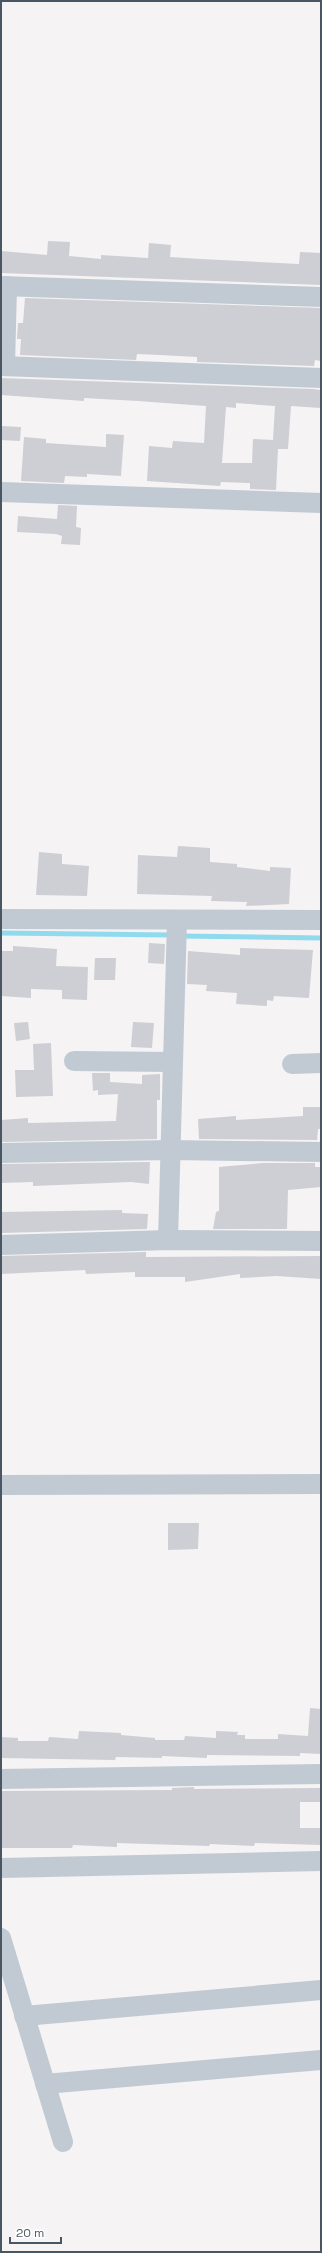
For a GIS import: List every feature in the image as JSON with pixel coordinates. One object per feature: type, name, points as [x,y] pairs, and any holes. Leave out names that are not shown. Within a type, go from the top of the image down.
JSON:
[{"type":"street","points":[[321,297],[4,286],[3,366],[321,378]]},
{"type":"street","points":[[1,492],[321,503]]},
{"type":"street","points":[[1,919],[177,930],[321,920]]},
{"type":"street","points":[[168,1240],[177,930]]},
{"type":"street","points":[[74,1061],[172,1062]]},
{"type":"street","points":[[292,1064],[321,1063]]},
{"type":"street","points":[[1,1153],[170,1150],[321,1152]]},
{"type":"street","points":[[1,1245],[168,1240],[321,1241]]},
{"type":"street","points":[[1,1485],[321,1484]]},
{"type":"street","points":[[1,1779],[321,1774]]},
{"type":"street","points":[[1,1868],[321,1861]]},
{"type":"street","points":[[1,1938],[63,2142]]},
{"type":"street","points":[[24,2016],[321,1990]]},
{"type":"street","points":[[45,2084],[321,2060]]},
{"type":"building","points":[[48,241],[70,242],[69,256],[101,259],[101,255],[148,258],[149,243],[171,245],[170,257],[201,259],[299,264],[300,252],[321,253],[321,285],[1,273],[1,251],[47,255]]},
{"type":"building","points":[[25,298],[321,308],[321,361],[315,360],[314,366],[197,362],[197,357],[137,354],[136,360],[20,355],[21,339],[17,339],[18,323],[23,323]]},
{"type":"building","points":[[1,378],[313,389],[321,390],[321,408],[291,406],[288,449],[278,449],[276,490],[250,489],[250,483],[221,482],[220,486],[147,481],[149,446],[172,448],[173,441],[204,443],[206,406],[84,398],[84,401],[1,395]],"holes":[[[236,403],[275,406],[273,440],[253,439],[252,463],[222,463],[226,407],[236,408]]]},
{"type":"building","points":[[1,426],[21,427],[20,441],[1,440]]},
{"type":"building","points":[[106,434],[124,435],[121,476],[87,474],[87,477],[65,476],[64,483],[21,481],[24,437],[46,439],[46,443],[106,447]]},
{"type":"building","points":[[58,505],[77,506],[76,527],[81,528],[80,545],[61,544],[62,536],[56,534],[17,532],[18,516],[57,519]]},
{"type":"building","points":[[178,846],[210,848],[210,862],[237,864],[237,867],[270,871],[270,867],[291,868],[289,904],[246,906],[247,902],[211,901],[212,896],[137,894],[138,855],[177,857]]},
{"type":"building","points":[[39,852],[62,854],[62,864],[89,866],[87,896],[36,895]]},
{"type":"building","points":[[149,943],[165,944],[164,964],[148,963]]},
{"type":"building","points":[[13,946],[57,949],[56,966],[88,967],[87,1000],[62,999],[62,990],[31,989],[31,998],[1,996],[1,951],[13,951]]},
{"type":"building","points":[[240,948],[313,950],[309,998],[274,996],[273,1001],[267,1000],[267,1006],[236,1004],[237,993],[206,991],[207,985],[187,984],[188,951],[240,955]]},
{"type":"building","points":[[95,958],[116,958],[115,980],[94,980]]},
{"type":"building","points":[[28,1022],[30,1039],[16,1041],[14,1023]]},
{"type":"building","points":[[133,1022],[154,1023],[152,1048],[131,1047]]},
{"type":"building","points":[[51,1043],[53,1096],[16,1097],[15,1070],[34,1070],[33,1044]]},
{"type":"building","points":[[92,1073],[110,1073],[110,1082],[142,1084],[142,1075],[160,1074],[160,1100],[157,1100],[157,1139],[1,1142],[1,1120],[28,1118],[28,1123],[116,1121],[118,1094],[98,1095],[98,1090],[93,1091]]},
{"type":"building","points":[[303,1107],[321,1107],[321,1129],[318,1129],[317,1140],[199,1139],[198,1119],[236,1116],[236,1120],[303,1116]]},
{"type":"building","points":[[150,1162],[149,1184],[131,1182],[33,1186],[33,1182],[1,1183],[1,1164]]},
{"type":"building","points":[[263,1163],[315,1163],[315,1167],[321,1167],[321,1187],[288,1190],[287,1229],[213,1229],[216,1212],[219,1211],[219,1167]]},
{"type":"building","points":[[122,1210],[122,1213],[148,1214],[147,1229],[1,1233],[1,1212]]},
{"type":"building","points":[[146,1252],[146,1257],[321,1256],[321,1279],[277,1276],[240,1278],[240,1274],[185,1282],[185,1277],[135,1277],[135,1272],[86,1274],[85,1270],[1,1274],[1,1256]]},
{"type":"building","points":[[168,1523],[199,1523],[198,1549],[168,1550]]},
{"type":"building","points":[[310,1708],[321,1709],[321,1754],[300,1753],[300,1756],[207,1755],[207,1758],[162,1756],[162,1758],[116,1757],[115,1760],[1,1758],[1,1737],[18,1738],[18,1741],[48,1741],[49,1737],[78,1739],[79,1731],[121,1733],[121,1735],[155,1738],[155,1740],[184,1740],[185,1736],[216,1738],[216,1731],[238,1732],[237,1735],[245,1735],[245,1739],[278,1739],[278,1734],[308,1736]]},
{"type":"building","points":[[194,1787],[194,1789],[321,1788],[321,1802],[300,1802],[300,1828],[321,1828],[321,1845],[255,1843],[254,1846],[210,1844],[209,1846],[117,1843],[117,1847],[73,1845],[72,1848],[1,1848],[1,1791],[172,1790],[172,1788]]},
{"type":"waterway","points":[[1,933],[172,935]]},
{"type":"waterway","points":[[180,936],[321,938]]}]
